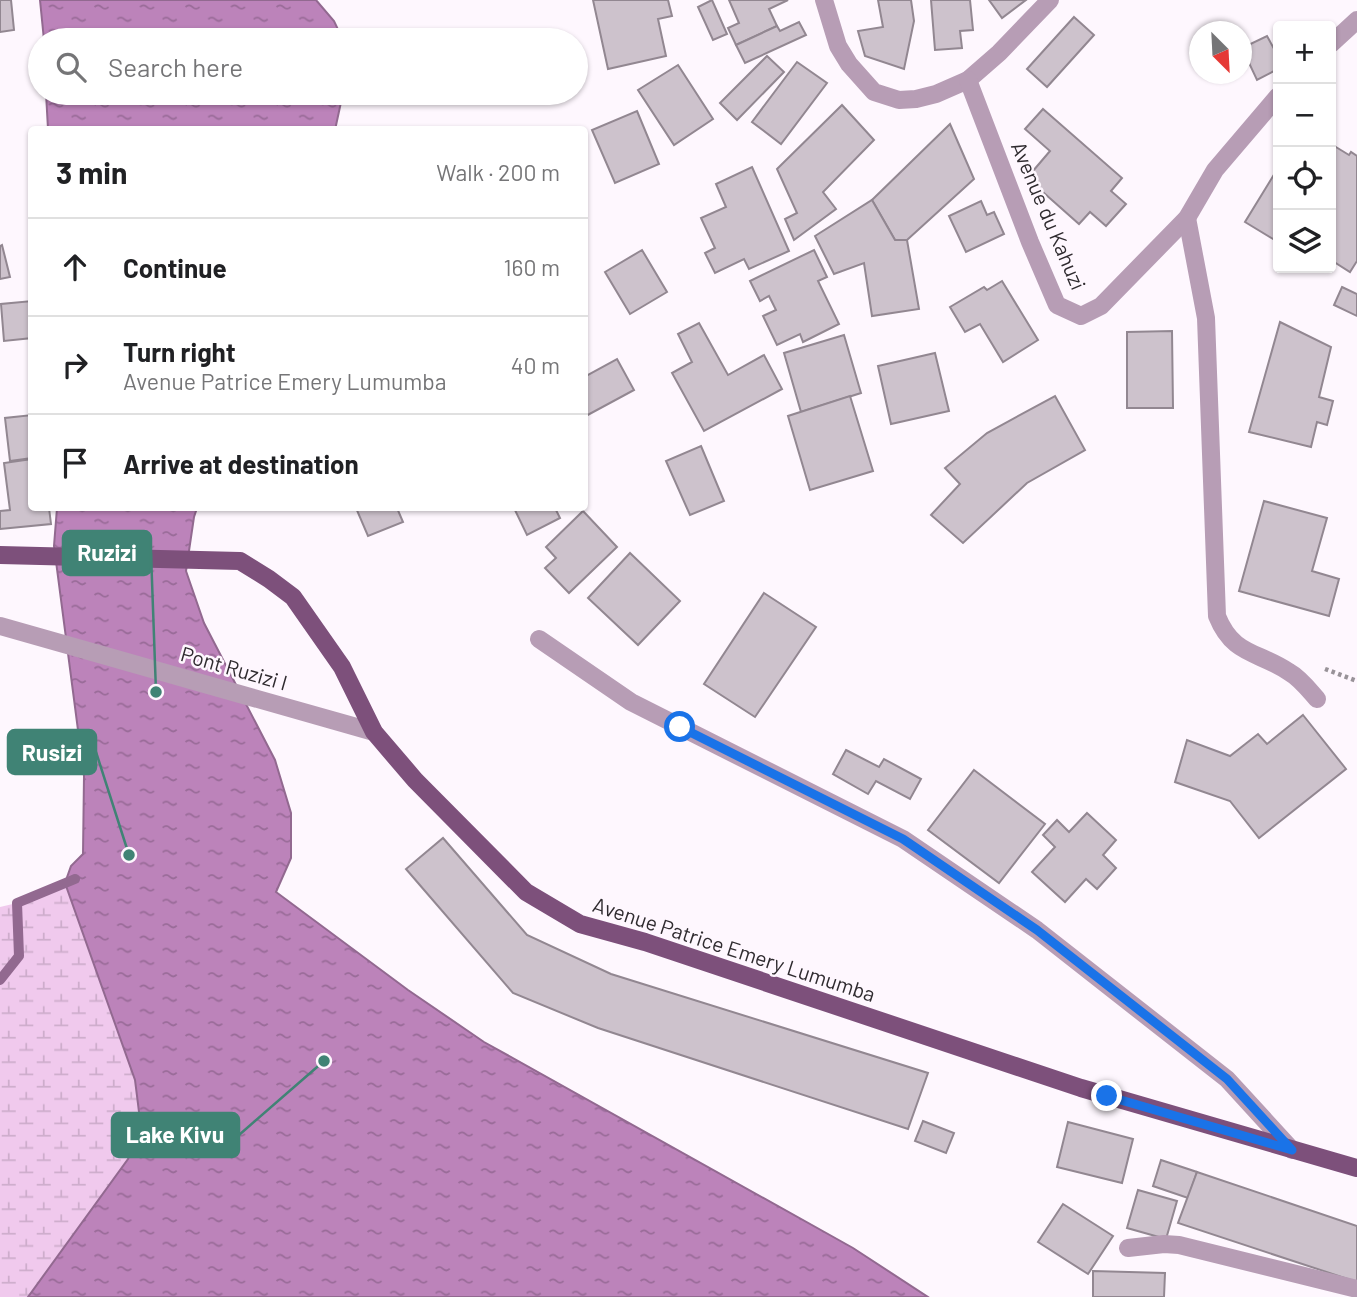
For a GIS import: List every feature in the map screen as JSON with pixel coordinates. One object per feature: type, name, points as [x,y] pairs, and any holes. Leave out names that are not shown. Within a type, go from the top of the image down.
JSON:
[{"type":"main road","name":"Avenue Patrice Emery Lumumba","points":[[8,556],[240,562],[269,579],[293,597],[342,667],[374,732],[415,780],[526,892],[580,924],[645,942],[1081,1088],[1357,1168]]},
{"type":"street","points":[[824,0],[838,46],[849,64],[874,92],[899,100],[936,94],[968,80],[999,53],[1050,0]]},
{"type":"street","points":[[1336,39],[1357,20]]},
{"type":"street","name":"Avenue du Kahuzi","points":[[968,80],[1057,305],[1081,316],[1101,306],[1187,218],[1214,170],[1273,102]]},
{"type":"street","points":[[1187,218],[1206,318],[1217,616],[1230,641],[1291,673],[1317,699]]},
{"type":"street","name":"Pont Ruzizi I","points":[[0,626],[374,732]]},
{"type":"street","points":[[539,639],[631,702],[903,839],[992,899],[1037,930],[1227,1079],[1292,1150]]},
{"type":"street","points":[[1128,1248],[1179,1245],[1357,1289]]},
{"type":"green space","points":[[65,883],[135,1080],[140,1120],[128,1159],[28,1297],[0,1297],[0,907],[17,903]]},
{"type":"water","points":[[40,0],[316,0],[337,28],[43,28]]},
{"type":"water","points":[[47,105],[340,105],[336,126],[48,126]]},
{"type":"water","points":[[57,511],[196,511],[186,571],[204,623],[275,760],[291,813],[291,858],[276,892],[408,990],[484,1042],[853,1248],[928,1297],[28,1297],[128,1159],[140,1120],[135,1080],[65,883],[71,866],[83,854],[84,776],[54,546]]},
{"type":"building","points":[[0,0],[11,0],[14,30],[0,32]]},
{"type":"building","points":[[593,0],[668,0],[672,16],[658,19],[666,56],[608,69]]},
{"type":"building","points":[[712,0],[727,34],[713,40],[698,7]]},
{"type":"building","points":[[729,0],[788,0],[769,9],[777,26],[736,45],[728,28],[739,23]]},
{"type":"building","points":[[878,0],[911,0],[914,21],[904,69],[865,56],[858,31],[883,27]]},
{"type":"building","points":[[931,0],[970,0],[973,30],[960,31],[962,48],[935,50]]},
{"type":"building","points":[[989,0],[1026,0],[1002,18]]},
{"type":"building","points":[[1074,17],[1094,35],[1047,87],[1027,69]]},
{"type":"building","points":[[799,22],[806,35],[745,63],[736,45],[777,26],[780,31]]},
{"type":"building","points":[[1267,36],[1273,47],[1273,72],[1257,80],[1252,69],[1252,43]]},
{"type":"building","points":[[767,56],[784,72],[737,120],[720,103]]},
{"type":"building","points":[[797,62],[827,83],[781,144],[752,122]]},
{"type":"building","points":[[678,65],[713,119],[674,145],[638,90]]},
{"type":"building","points":[[842,105],[874,140],[823,192],[836,209],[794,240],[785,219],[797,213],[777,169]]},
{"type":"building","points":[[1043,109],[1122,178],[1111,191],[1126,204],[1106,226],[1090,212],[1079,224],[1027,178],[1050,151],[1025,129]]},
{"type":"building","points":[[637,111],[659,164],[615,183],[592,130]]},
{"type":"building","points":[[950,124],[974,179],[907,240],[895,240],[872,200]]},
{"type":"building","points":[[1336,147],[1349,155],[1351,152],[1357,156],[1357,261],[1350,272],[1336,263]]},
{"type":"building","points":[[752,167],[789,251],[749,269],[744,259],[715,273],[705,253],[715,248],[701,218],[726,207],[716,184]]},
{"type":"building","points":[[1273,176],[1273,239],[1245,222]]},
{"type":"building","points":[[872,200],[895,240],[907,240],[919,309],[872,316],[864,263],[834,274],[815,236]]},
{"type":"building","points":[[981,201],[987,215],[994,212],[1004,234],[966,252],[949,216]]},
{"type":"building","points":[[2,245],[10,277],[0,279],[0,246]]},
{"type":"building","points":[[642,250],[667,292],[630,314],[605,272]]},
{"type":"building","points":[[814,250],[827,277],[818,281],[839,324],[803,342],[800,334],[777,345],[763,316],[776,310],[769,296],[760,301],[750,281]]},
{"type":"building","points":[[1002,281],[1038,340],[1003,362],[980,324],[965,332],[950,307],[984,287],[987,290]]},
{"type":"building","points":[[1342,287],[1357,294],[1357,316],[1334,305]]},
{"type":"building","points":[[28,301],[28,338],[4,341],[1,304]]},
{"type":"building","points":[[1280,322],[1331,347],[1319,397],[1333,401],[1327,425],[1317,422],[1311,447],[1249,432]]},
{"type":"building","points":[[699,323],[728,375],[764,355],[782,389],[704,431],[672,373],[692,362],[678,334]]},
{"type":"building","points":[[1172,331],[1173,408],[1127,408],[1127,332]]},
{"type":"building","points":[[844,335],[861,393],[801,412],[784,353]]},
{"type":"building","points":[[935,353],[949,411],[891,424],[878,366]]},
{"type":"building","points":[[617,359],[634,390],[588,415],[588,375]]},
{"type":"building","points":[[850,396],[873,471],[810,490],[788,416]]},
{"type":"building","points":[[1055,396],[1085,450],[1027,483],[963,543],[931,515],[960,484],[945,468],[987,433]]},
{"type":"building","points":[[28,415],[28,459],[10,461],[5,418]]},
{"type":"building","points":[[701,446],[724,501],[690,515],[666,461]]},
{"type":"building","points":[[28,460],[28,511],[49,511],[51,524],[0,529],[0,511],[10,510],[4,463]]},
{"type":"building","points":[[1264,501],[1327,518],[1312,571],[1339,579],[1329,616],[1239,591]]},
{"type":"building","points":[[357,511],[398,511],[403,522],[368,536]]},
{"type":"building","points":[[515,511],[556,511],[560,518],[527,535]]},
{"type":"building","points":[[583,511],[617,547],[569,593],[545,568],[556,558],[546,547]]},
{"type":"building","points":[[630,553],[680,601],[638,645],[588,598]]},
{"type":"building","points":[[764,593],[816,627],[755,717],[704,684]]},
{"type":"building","points":[[1303,715],[1346,769],[1259,838],[1230,801],[1175,782],[1187,740],[1230,756],[1258,734],[1267,744]]},
{"type":"building","points":[[846,750],[879,767],[884,759],[921,779],[910,799],[876,781],[868,794],[833,774]]},
{"type":"building","points":[[974,770],[1045,824],[999,883],[928,830]]},
{"type":"building","points":[[1087,813],[1116,840],[1103,855],[1116,868],[1097,889],[1086,879],[1065,902],[1032,872],[1055,847],[1043,835],[1057,820],[1069,832]]},
{"type":"building","points":[[443,838],[527,935],[611,974],[928,1073],[908,1129],[598,1028],[513,993],[406,869]]},
{"type":"building","points":[[923,1121],[954,1133],[946,1153],[915,1141]]},
{"type":"building","points":[[1068,1122],[1133,1139],[1122,1183],[1057,1167]]},
{"type":"building","points":[[1161,1160],[1197,1172],[1188,1198],[1153,1186]]},
{"type":"building","points":[[1197,1172],[1357,1226],[1357,1282],[1178,1223]]},
{"type":"building","points":[[1138,1190],[1177,1201],[1166,1239],[1127,1228]]},
{"type":"building","points":[[1063,1204],[1113,1236],[1088,1274],[1038,1242]]},
{"type":"building","points":[[1093,1271],[1165,1273],[1164,1297],[1093,1297]]},
{"type":"waterway","points":[[0,980],[19,956],[17,903],[75,879]]},
{"type":"place","name":"Ruzizi","points":[[156,692]]},
{"type":"place","name":"Rusizi","points":[[129,855]]},
{"type":"place","name":"Lake Kivu","points":[[324,1061]]},
{"type":"route","points":[[680,727],[903,839],[1037,930],[1227,1079],[1292,1150],[1107,1096]]}]
